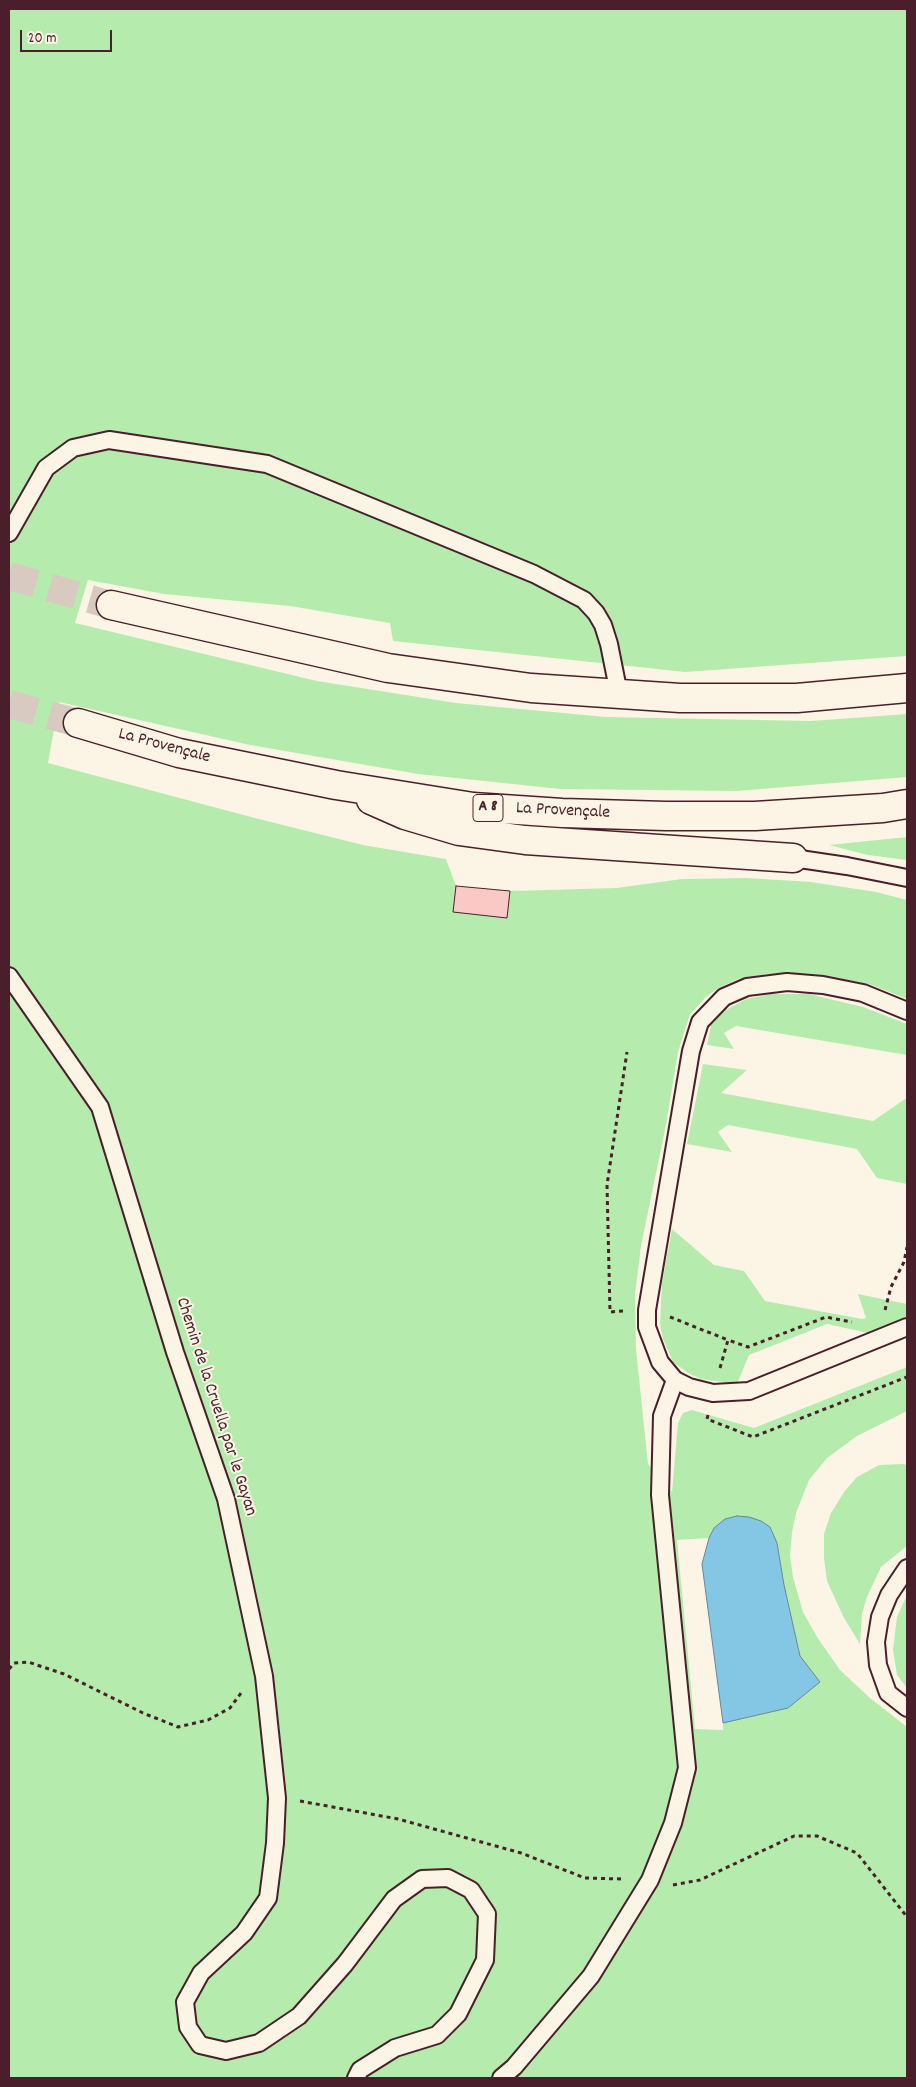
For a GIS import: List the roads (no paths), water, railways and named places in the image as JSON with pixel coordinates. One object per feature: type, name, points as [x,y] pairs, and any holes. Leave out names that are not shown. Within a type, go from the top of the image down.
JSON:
[{"type":"highway","points":[[111,605],[388,668],[531,688],[680,698],[797,698],[907,688]]},
{"type":"highway","name":"La Provençale","points":[[78,724],[179,753],[336,784],[473,806],[572,813],[755,816],[883,808],[907,804]]},
{"type":"highway","points":[[336,784],[404,815],[460,831],[525,840],[792,858]]},
{"type":"lane","points":[[9,532],[46,468],[73,448],[110,440],[267,464],[534,574],[584,600],[596,613],[603,625],[610,644],[620,694]]},
{"type":"lane","points":[[792,858],[847,866],[907,878]]},
{"type":"lane","name":"Chemin de la Cruella par le Gayan","points":[[9,976],[100,1107],[176,1352],[226,1499],[264,1676],[277,1798],[276,1843],[268,1898],[244,1933],[201,1973],[185,2002],[188,2027],[200,2045],[226,2051],[259,2043],[299,2016],[345,1964],[394,1899],[422,1879],[448,1878],[471,1890],[487,1914],[485,1960],[458,2014],[437,2035],[395,2048],[360,2070],[356,2078]]},
{"type":"lane","points":[[907,1011],[863,993],[822,985],[787,982],[747,987],[724,997],[700,1022],[691,1052],[647,1310],[647,1327],[660,1362],[675,1380],[689,1387],[713,1394],[749,1391],[907,1327]]},
{"type":"lane","points":[[500,2078],[514,2067],[591,1976],[650,1880],[673,1824],[687,1768],[660,1495],[662,1416],[675,1380]]},
{"type":"lane","points":[[907,1568],[889,1595],[880,1618],[876,1642],[878,1666],[888,1693],[907,1708]]},
{"type":"water","points":[[737,1516],[761,1521],[770,1527],[777,1543],[784,1585],[800,1656],[820,1682],[788,1708],[723,1723],[702,1564],[709,1538],[714,1528],[725,1519]]},
{"type":"tunnel","points":[[9,576],[111,605]]},
{"type":"tunnel","points":[[9,704],[78,723]]}]
